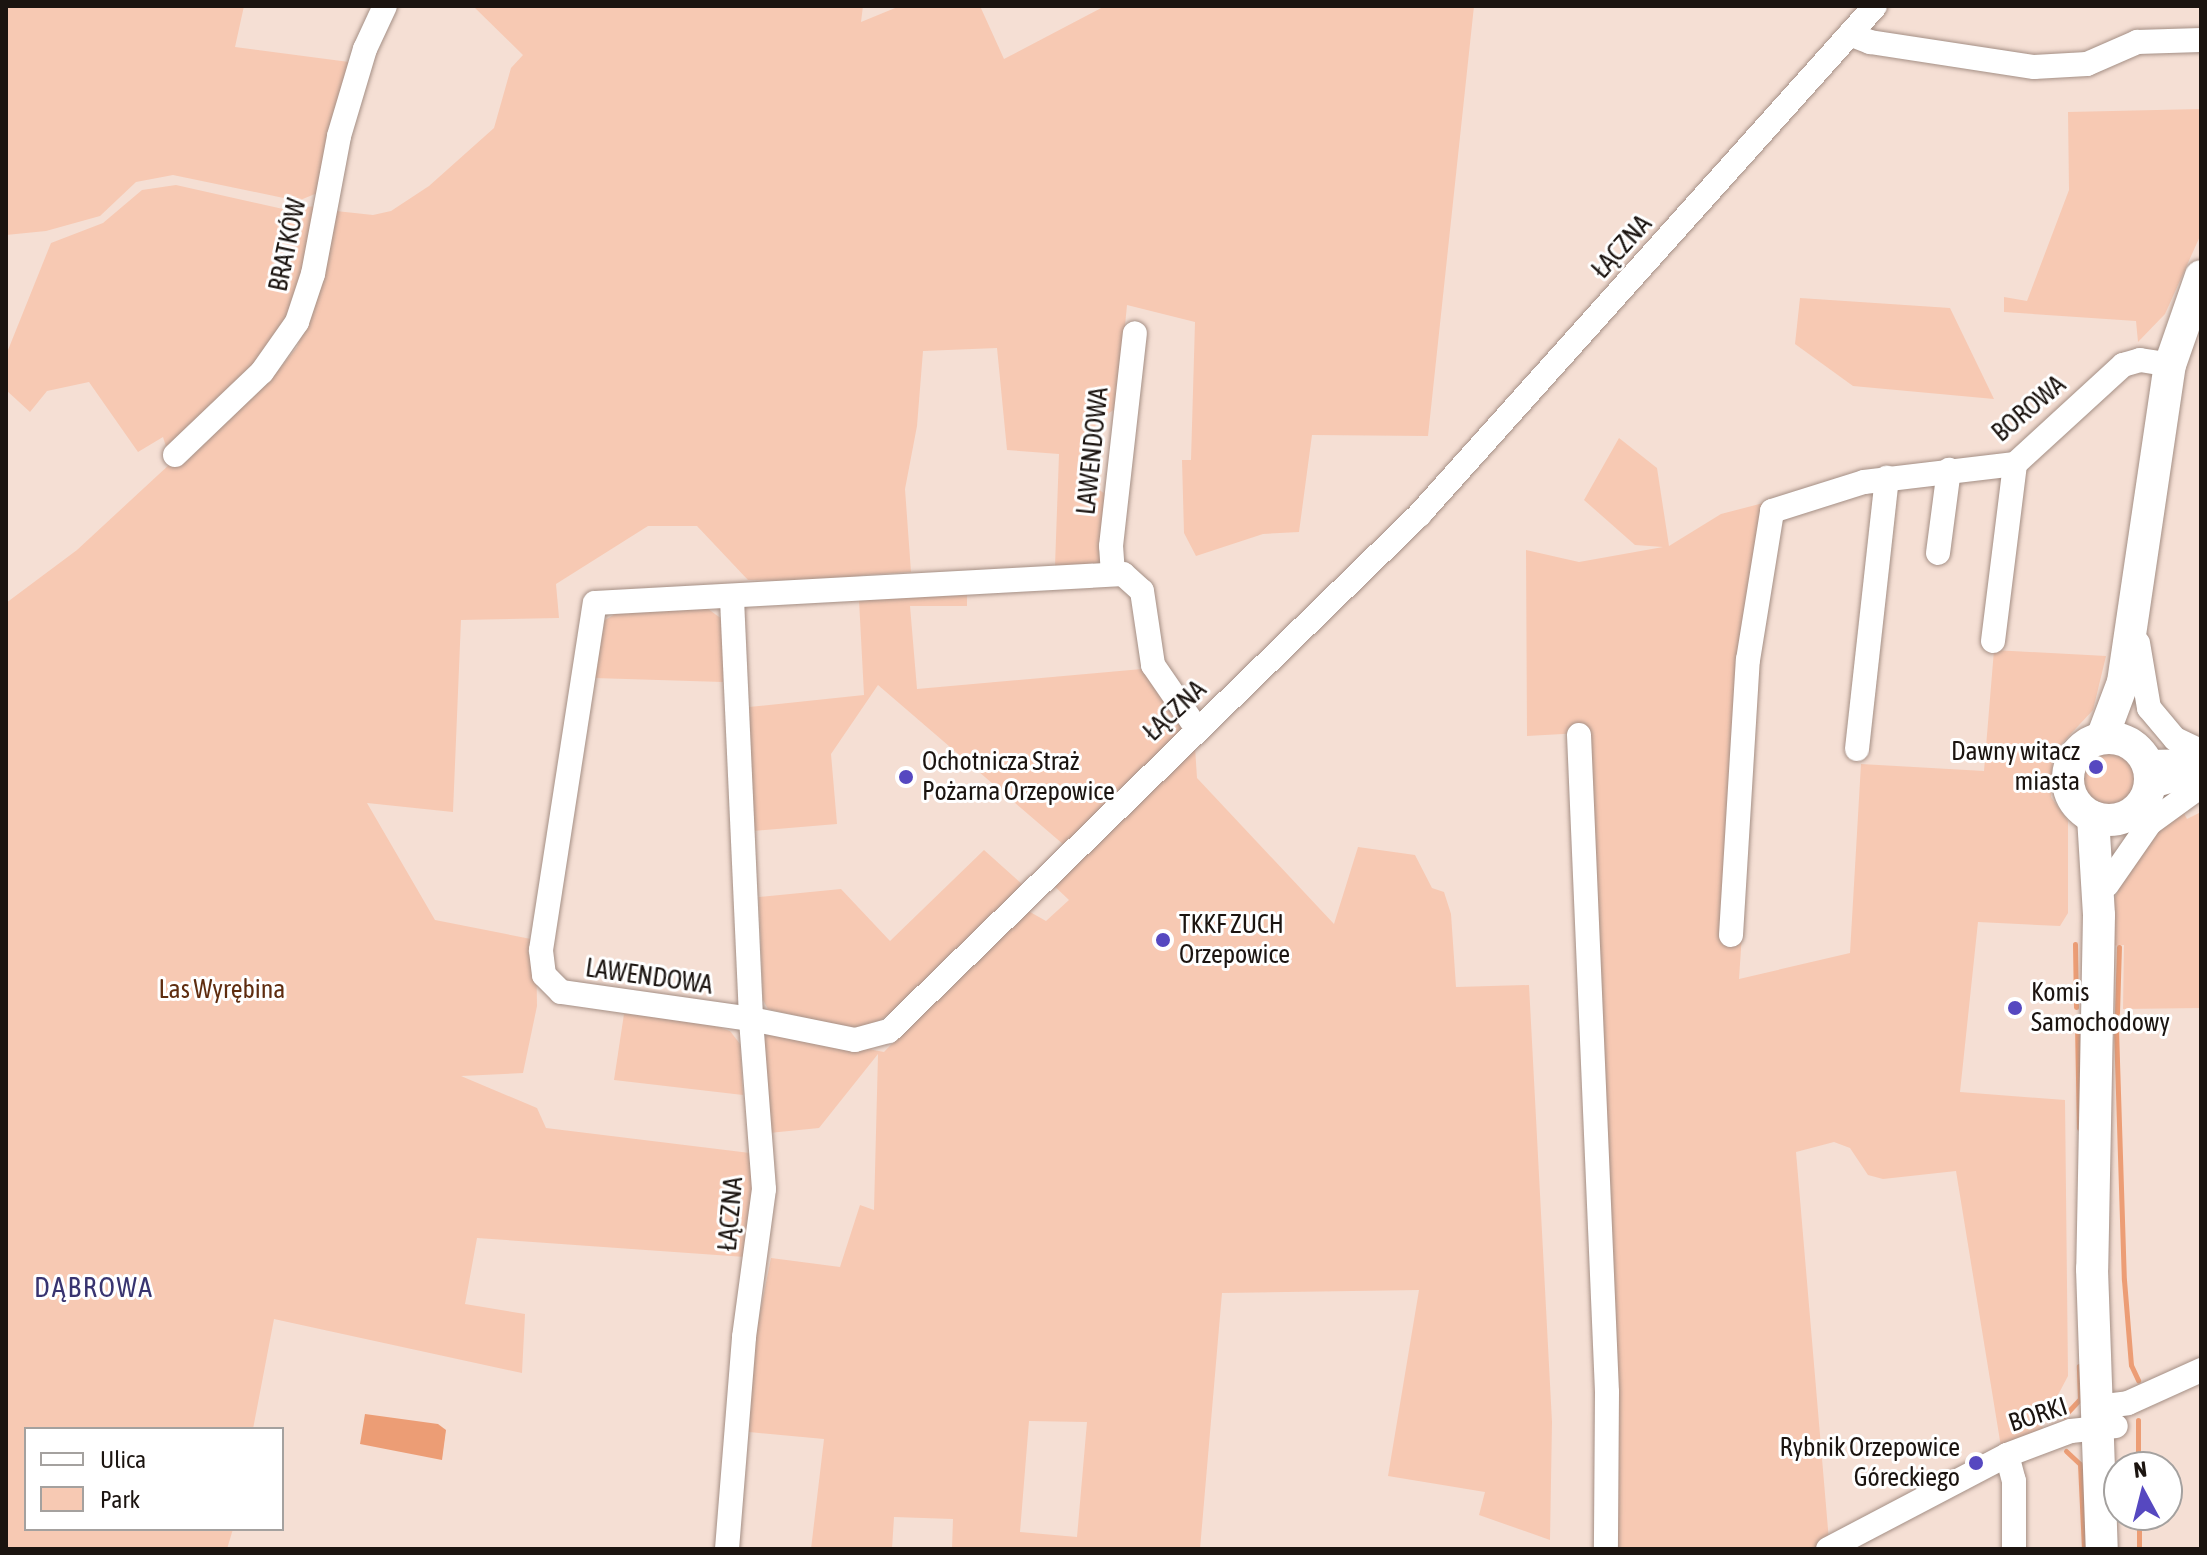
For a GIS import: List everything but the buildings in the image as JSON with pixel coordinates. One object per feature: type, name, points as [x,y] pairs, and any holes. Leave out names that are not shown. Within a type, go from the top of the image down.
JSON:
[{"type":"main road","points":[[2132,758],[2076,755],[2068,777],[2074,800],[2107,818],[2139,808],[2123,682],[2170,365],[2201,276]]},
{"type":"main road","points":[[2102,1549],[2110,1271],[2098,1179],[2094,1035],[2107,818]]},
{"type":"main road","points":[[2106,1416],[2120,1549]]},
{"type":"street","name":"BRATKÓW","points":[[175,455],[262,372],[297,322],[313,274],[339,136],[365,49],[385,6]]},
{"type":"street","name":"ŁĄCZNA","points":[[727,1549],[744,1337],[764,1189],[751,1019],[855,1040],[882,1035],[1419,515],[1875,6]]},
{"type":"street","points":[[1850,34],[1870,42],[2034,67],[2087,64],[2137,42],[2201,40]]},
{"type":"street","name":"LAWENDOWA","points":[[732,599],[751,1019],[571,996],[547,981],[541,960],[595,603],[732,599],[1113,574],[1111,546],[1135,333]]},
{"type":"street","name":"BOROWA","points":[[1731,935],[1748,660],[1772,511],[1876,480],[2015,464],[2125,363],[2170,365]]},
{"type":"street","points":[[1993,641],[2015,464]]},
{"type":"street","points":[[1938,553],[1949,470]]},
{"type":"street","points":[[1857,749],[1876,480]]},
{"type":"street","points":[[1113,574],[1129,577],[1139,585],[1148,655],[1197,729]]},
{"type":"street","points":[[2133,608],[2149,708],[2179,742],[2201,751]]},
{"type":"street","points":[[1579,735],[1607,1392],[1606,1549]]},
{"type":"street","points":[[2132,758],[2201,761]]},
{"type":"street","points":[[2132,758],[2201,772]]},
{"type":"street","points":[[2103,900],[2150,823],[2201,786]]},
{"type":"street","name":"BORKI","points":[[1828,1549],[2007,1455],[2106,1416],[2201,1370]]},
{"type":"street","points":[[2007,1455],[2014,1481],[2014,1549]]},
{"type":"green space","points":[[6,6],[244,6],[235,47],[349,62],[322,191],[298,201],[173,175],[136,182],[100,216],[46,231],[6,235]]},
{"type":"green space","name":"Las Wyrębina","points":[[473,6],[863,6],[861,22],[900,6],[980,6],[1004,59],[1105,6],[1474,6],[1428,436],[1312,435],[1299,532],[1263,534],[1196,556],[1184,533],[1182,460],[1191,460],[1195,322],[1127,305],[1117,408],[1096,421],[1090,484],[1110,497],[1105,563],[1055,566],[1059,454],[1007,450],[997,348],[923,351],[917,426],[905,489],[911,572],[863,575],[843,582],[748,580],[697,526],[648,526],[556,584],[559,618],[461,620],[453,812],[367,803],[435,920],[536,940],[537,1006],[523,1073],[461,1076],[537,1108],[546,1128],[750,1153],[755,1176],[745,1257],[477,1238],[465,1304],[525,1314],[522,1373],[274,1319],[253,1427],[24,1427],[24,1531],[232,1531],[227,1549],[6,1549],[6,603],[77,550],[171,463],[185,463],[277,372],[297,347],[311,313],[336,211],[373,215],[391,211],[429,186],[494,128],[511,68],[523,55]]},
{"type":"green space","points":[[2201,109],[2201,234],[2165,314],[2138,342],[2136,321],[2004,312],[2004,297],[2027,301],[2069,190],[2068,112]]},
{"type":"green space","points":[[176,185],[283,209],[318,206],[287,330],[168,453],[163,437],[138,452],[89,382],[47,391],[30,412],[6,390],[6,355],[51,243],[103,223],[142,190]]},
{"type":"green space","points":[[1800,298],[1950,308],[1994,399],[1853,386],[1795,344]]},
{"type":"green space","points":[[1619,438],[1657,468],[1669,546],[1721,514],[1771,501],[1739,979],[1850,953],[1861,764],[1984,771],[1994,650],[2106,656],[2093,710],[2053,753],[2051,797],[2068,821],[2068,913],[2060,926],[1978,922],[1960,1092],[2065,1100],[2068,1376],[2042,1425],[2044,1431],[2001,1447],[1956,1171],[1883,1179],[1868,1175],[1850,1148],[1834,1142],[1796,1152],[1829,1541],[1811,1549],[1612,1549],[1581,733],[1527,736],[1526,550],[1579,562],[1663,547],[1635,545],[1584,500]]},
{"type":"green space","points":[[967,595],[967,606],[910,606],[917,689],[1142,669],[1191,728],[1064,845],[878,685],[831,754],[837,824],[753,831],[749,707],[864,695],[859,600]]},
{"type":"green space","points":[[704,606],[726,622],[723,682],[594,678],[605,620],[624,609]]},
{"type":"green space","points":[[1195,747],[1197,778],[1334,924],[1358,847],[1415,855],[1432,888],[1444,892],[1451,914],[1456,987],[1529,985],[1552,1422],[1550,1540],[1479,1515],[1485,1492],[1388,1476],[1419,1290],[1222,1293],[1200,1549],[952,1549],[953,1519],[894,1517],[892,1549],[811,1549],[824,1439],[749,1432],[754,1343],[771,1258],[840,1267],[860,1205],[874,1210],[878,1054],[819,1128],[769,1133],[760,1046],[768,1033],[778,1032],[884,1052],[1023,908],[1046,921],[1069,900],[1050,882]],"holes":[[[1029,1421],[1087,1422],[1077,1537],[1020,1532]]]},
{"type":"green space","points":[[2110,750],[2130,758],[2138,778],[2130,798],[2110,806],[2090,798],[2082,778],[2090,758]]},
{"type":"green space","points":[[2181,808],[2187,819],[2201,812],[2201,1008],[2123,1009],[2124,945],[2109,946],[2115,898],[2129,864]]},
{"type":"green space","points":[[984,850],[1024,886],[906,1002],[872,1026],[854,1029],[768,1009],[763,1000],[759,897],[841,889],[890,941]]},
{"type":"green space","points":[[624,1014],[694,1019],[730,1031],[740,1044],[743,1095],[614,1080]]},
{"type":"shaded area","points":[[365,1414],[438,1424],[446,1430],[442,1460],[360,1444]]},
{"type":"waterway","points":[[2075,944],[2076,1007]]},
{"type":"waterway","points":[[2117,1013],[2119,947]]},
{"type":"waterway","points":[[2077,1026],[2079,1128]]},
{"type":"waterway","points":[[2116,1029],[2124,1280],[2131,1365],[2138,1380]]},
{"type":"waterway","points":[[2064,1416],[2080,1399],[2079,1366]]},
{"type":"waterway","points":[[2138,1420],[2138,1451]]},
{"type":"waterway","points":[[2066,1451],[2080,1464],[2084,1549]]},
{"type":"waterway","points":[[2139,1531],[2139,1549]]},
{"type":"place","name":"Dawny witacz miasta","points":[[2096,767]]},
{"type":"place","name":"Ochotnicza Straż Pożarna Orzepowice","points":[[906,777]]},
{"type":"place","name":"TKKF ZUCH Orzepowice","points":[[1163,940]]},
{"type":"place","name":"Komis Samochodowy","points":[[2015,1008]]},
{"type":"place","name":"Rybnik Orzepowice Góreckiego","points":[[1976,1463]]},
{"type":"district","name":"DĄBROWA","points":[[94,1287]]}]
